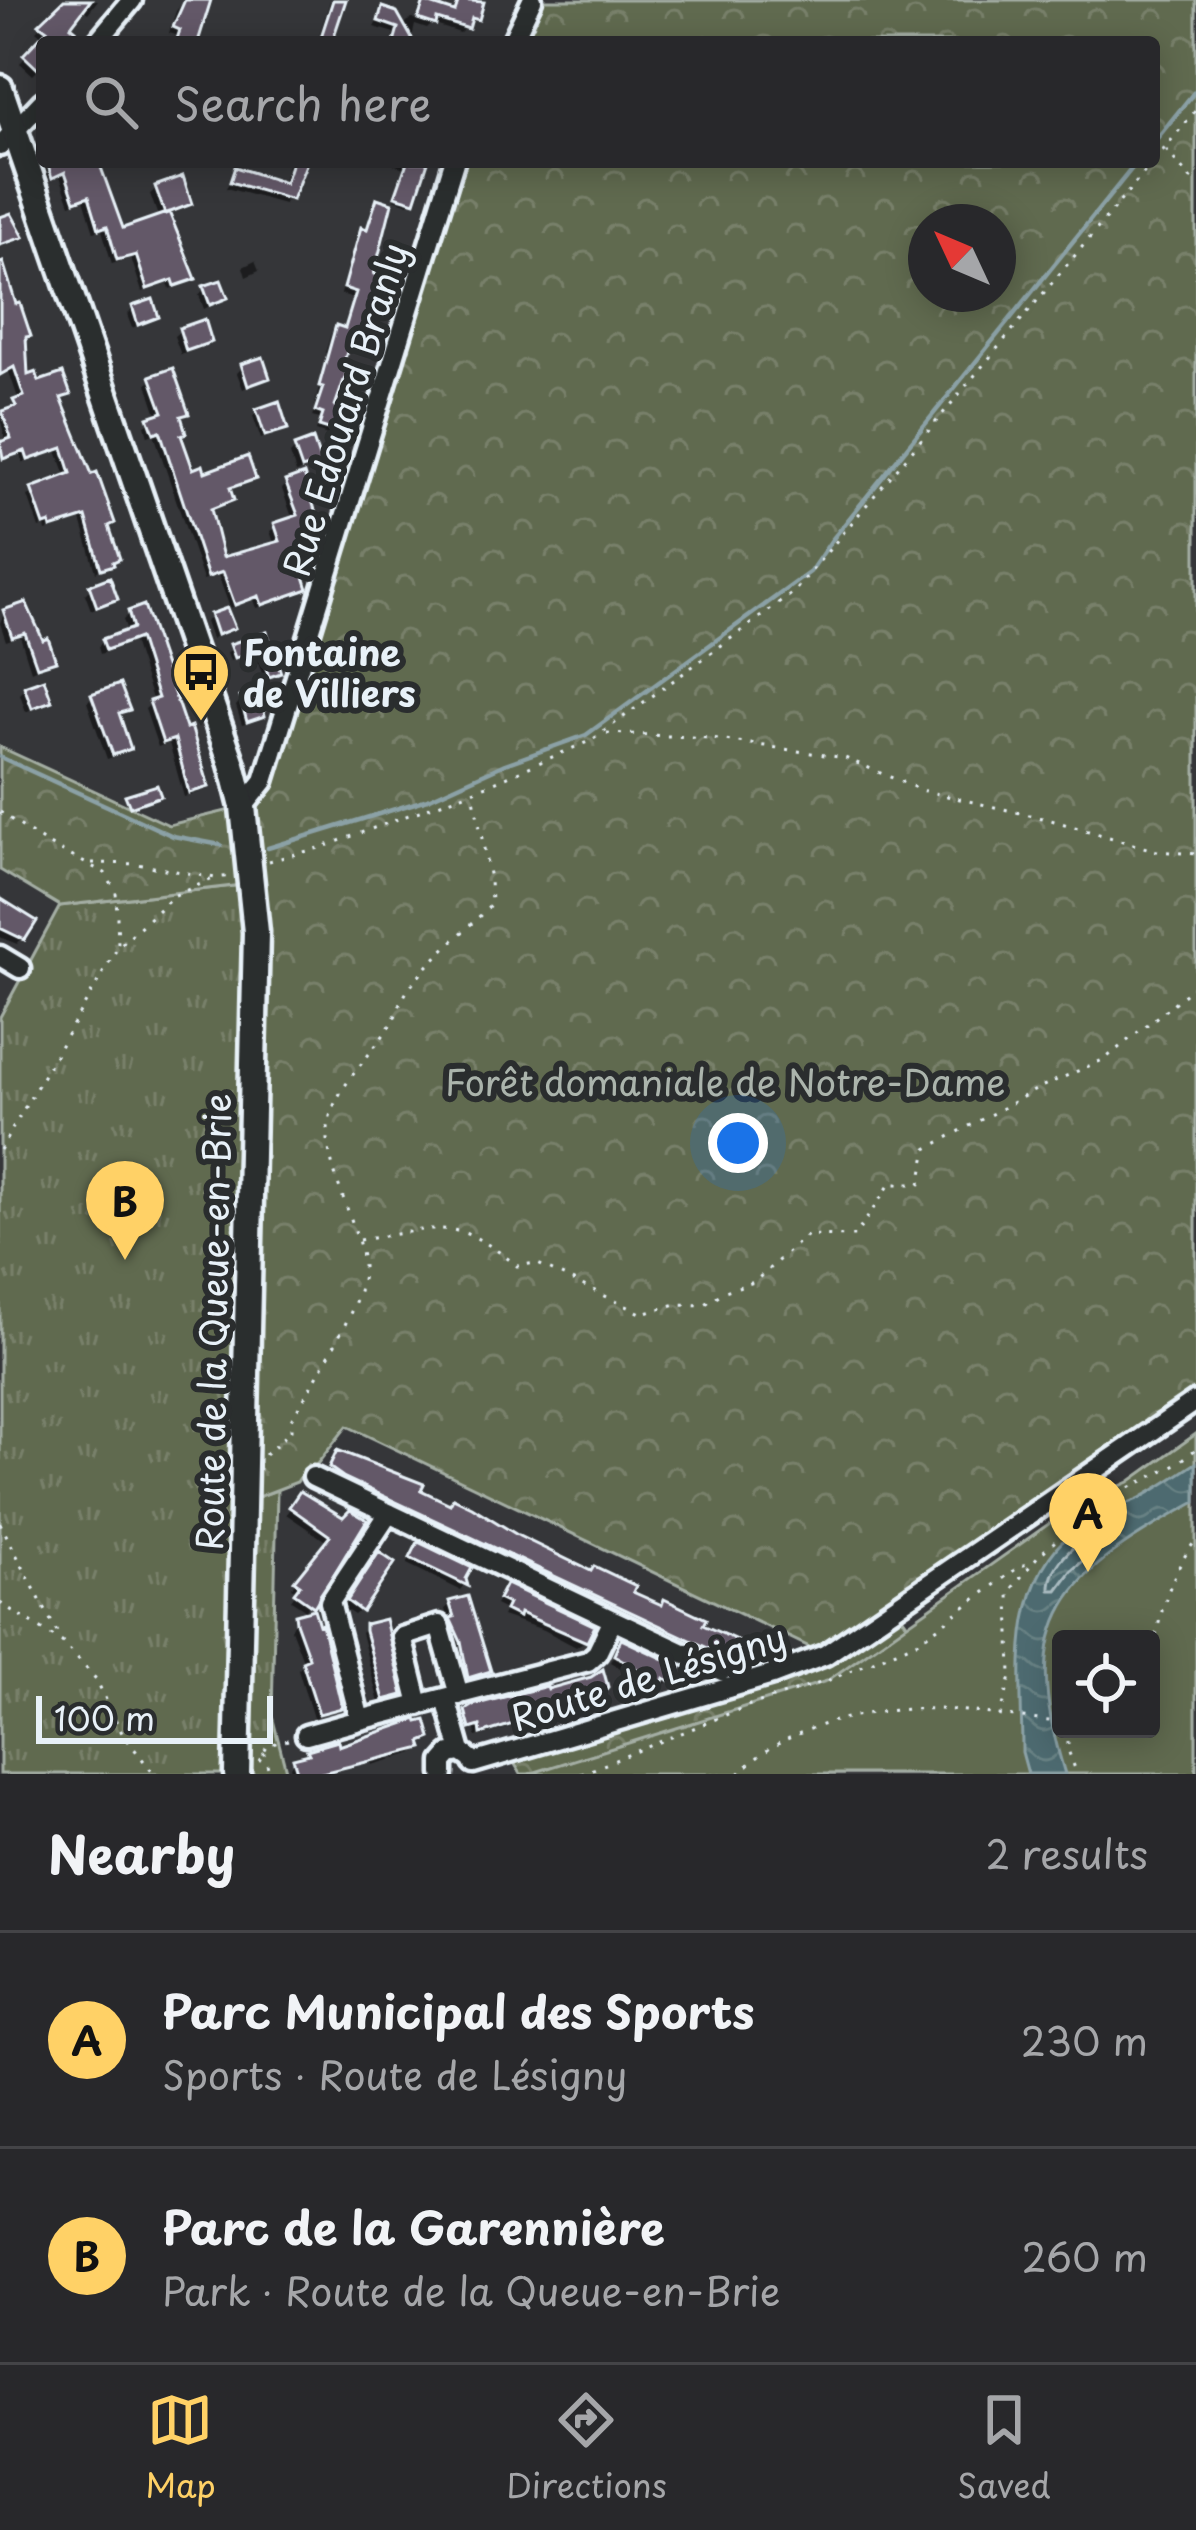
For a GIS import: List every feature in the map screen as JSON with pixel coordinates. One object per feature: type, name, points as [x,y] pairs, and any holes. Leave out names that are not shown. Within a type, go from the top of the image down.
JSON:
[{"type":"main road","name":"Route de la Queue-en-Brie","points":[[0,88],[8,139],[232,764],[256,870],[237,1767]]},
{"type":"street","points":[[102,36],[132,0]]},
{"type":"street","points":[[515,36],[532,0]]},
{"type":"street","points":[[8,139],[36,109]]},
{"type":"street","name":"Rue Edouard Branly","points":[[243,807],[264,782],[452,168]]},
{"type":"street","points":[[0,956],[20,968]]},
{"type":"street","name":"Route de Lésigny","points":[[453,1766],[772,1676],[825,1654],[1196,1401]]},
{"type":"street","points":[[313,1477],[722,1671]]},
{"type":"street","points":[[360,1720],[329,1602],[388,1513]]},
{"type":"street","points":[[306,1735],[588,1661],[614,1620]]},
{"type":"street","points":[[440,1700],[453,1766]]},
{"type":"path","points":[[1160,154],[1196,110]]},
{"type":"path","points":[[1165,148],[1196,185]]},
{"type":"path","points":[[0,1150],[118,947],[173,896],[473,791],[605,733],[793,593],[1149,168]]},
{"type":"path","points":[[605,733],[711,738],[845,758],[920,790],[1157,851],[1196,854]]},
{"type":"path","points":[[262,1462],[267,1450],[292,1431],[291,1420],[328,1358],[363,1275],[359,1240],[350,1227],[334,1167],[331,1113],[367,1053],[393,1022],[408,990],[442,949],[491,905],[473,791]]},
{"type":"path","points":[[0,812],[47,844],[90,863],[114,884],[118,947]]},
{"type":"path","points":[[90,863],[137,864],[215,878]]},
{"type":"path","points":[[359,1240],[453,1227],[482,1237],[517,1266],[536,1262],[643,1314],[676,1304],[704,1304],[724,1291],[754,1282],[807,1235],[855,1237],[890,1184],[920,1184],[927,1149],[1041,1087],[1105,1059],[1196,985]]},
{"type":"path","points":[[1000,1717],[1012,1677],[1009,1592],[1038,1556],[1098,1504],[1196,1449]]},
{"type":"path","points":[[0,1522],[62,1642]]},
{"type":"path","points":[[1157,1630],[1163,1599],[1196,1540]]},
{"type":"path","points":[[0,1603],[62,1642],[96,1679],[122,1733],[154,1774]]},
{"type":"path","points":[[739,1774],[752,1759],[804,1732],[848,1719],[938,1708],[1052,1721]]},
{"type":"path","points":[[237,1767],[260,1762],[268,1745],[306,1735]]},
{"type":"path","points":[[1068,1738],[1077,1774]]},
{"type":"green space","name":"Forêt domaniale de Notre-Dame","points":[[536,0],[1196,0],[1196,1401],[895,1607],[1015,1774],[521,1774],[508,1753],[824,1654],[347,1426],[297,1482],[245,1502],[251,884],[60,906],[0,870],[0,747],[169,825],[243,807],[266,784],[459,168],[1160,168],[1160,36],[520,36]]},
{"type":"green space","points":[[251,884],[222,1774],[0,1774],[0,1017],[60,906]]},
{"type":"green space","points":[[1196,1434],[1196,1774],[529,1774],[827,1681],[1074,1506],[1129,1482]]},
{"type":"green space","points":[[277,1490],[272,1716],[287,1774],[248,1774],[254,1498]]},
{"type":"water","points":[[1196,1463],[1196,1502],[1113,1552],[1084,1578],[1063,1606],[1050,1638],[1046,1675],[1052,1738],[1065,1774],[1028,1774],[1022,1752],[1021,1655],[1031,1595],[1043,1567],[1062,1542],[1100,1513],[1140,1498]]},
{"type":"building","points":[[64,0],[91,0],[71,26],[76,30],[71,36],[41,36],[47,30],[39,24]]},
{"type":"building","points":[[185,0],[211,0],[200,36],[178,36],[180,30],[173,27]]},
{"type":"building","points":[[333,0],[346,0],[334,36],[321,36]]},
{"type":"building","points":[[459,0],[484,2],[479,20],[472,18],[469,29],[437,19],[436,25],[418,19],[424,2],[455,12]]},
{"type":"building","points":[[382,7],[397,12],[411,36],[396,36],[398,28],[378,21]]},
{"type":"building","points":[[36,41],[36,67],[23,55]]},
{"type":"building","points":[[49,168],[101,168],[123,228],[169,212],[196,279],[175,286],[173,280],[147,289],[136,255],[117,260],[107,226],[99,229],[89,196],[75,201],[65,172],[52,178]]},
{"type":"building","points":[[238,168],[285,183],[290,168],[305,168],[292,200],[230,182]]},
{"type":"building","points":[[405,168],[426,168],[415,202],[395,196]]},
{"type":"building","points":[[183,176],[192,204],[165,214],[155,186]]},
{"type":"building","points":[[377,198],[392,203],[374,274],[382,277],[360,344],[351,340],[343,364],[349,366],[335,406],[346,410],[338,432],[319,426],[323,414],[315,411],[323,387],[319,386],[336,325],[345,328],[356,292],[344,288],[361,227],[367,229]]},
{"type":"building","points":[[11,213],[24,237],[0,245],[0,217]]},
{"type":"building","points":[[3,262],[31,336],[26,337],[28,375],[36,372],[39,381],[63,373],[71,395],[61,398],[92,474],[97,472],[115,523],[109,526],[120,559],[114,565],[101,569],[86,517],[51,528],[50,523],[44,525],[31,488],[71,473],[63,448],[28,460],[25,451],[3,459],[0,442],[11,438],[2,411],[16,406],[13,400],[24,396],[14,367],[0,375]]},
{"type":"building","points":[[221,280],[228,298],[210,305],[203,286]]},
{"type":"building","points":[[153,299],[159,317],[138,325],[132,306]]},
{"type":"building","points":[[205,319],[212,342],[186,351],[179,328]]},
{"type":"building","points":[[263,357],[270,378],[248,386],[241,364]]},
{"type":"building","points":[[173,368],[189,414],[181,416],[186,433],[181,435],[193,469],[203,465],[205,472],[248,456],[256,479],[230,488],[234,500],[211,509],[223,557],[280,541],[274,523],[298,515],[285,481],[304,474],[321,530],[301,536],[313,570],[303,573],[308,589],[262,605],[259,596],[235,605],[223,572],[208,577],[160,431],[154,433],[148,417],[163,412],[150,376]]},
{"type":"building","points":[[279,401],[288,429],[265,436],[256,409]]},
{"type":"building","points":[[313,439],[321,463],[302,469],[294,446]]},
{"type":"building","points":[[110,577],[118,599],[97,607],[89,585]]},
{"type":"building","points":[[26,602],[56,661],[37,667],[25,633],[12,637],[3,610]]},
{"type":"building","points":[[144,605],[209,787],[189,793],[175,739],[163,743],[149,701],[158,698],[139,638],[106,650],[102,639],[133,628],[128,611]]},
{"type":"building","points":[[227,608],[235,628],[217,635],[210,614]]},
{"type":"building","points":[[267,632],[281,673],[269,677],[260,650],[235,658],[230,644]]},
{"type":"building","points":[[44,679],[52,701],[32,708],[24,686]]},
{"type":"building","points":[[120,684],[130,710],[119,713],[131,749],[113,755],[91,694]]},
{"type":"building","points":[[271,687],[274,695],[265,716],[247,722],[240,697]]},
{"type":"building","points":[[157,785],[161,796],[130,807],[125,795]]},
{"type":"building","points":[[0,898],[37,921],[25,940],[0,928]]},
{"type":"building","points":[[337,1450],[424,1484],[421,1490],[450,1504],[453,1498],[472,1507],[591,1571],[594,1566],[636,1586],[633,1592],[662,1605],[664,1599],[706,1619],[703,1625],[750,1646],[742,1664],[343,1477],[329,1467]]},
{"type":"building","points":[[300,1491],[343,1517],[350,1510],[367,1520],[314,1607],[294,1593],[300,1585],[294,1581],[330,1536],[289,1507]]},
{"type":"building","points":[[418,1542],[472,1568],[468,1586],[410,1558]]},
{"type":"building","points":[[379,1552],[395,1563],[362,1612],[347,1601]]},
{"type":"building","points":[[506,1584],[595,1626],[587,1642],[505,1610],[508,1604],[498,1599]]},
{"type":"building","points":[[468,1596],[491,1671],[468,1678],[449,1601]]},
{"type":"building","points":[[314,1609],[322,1624],[342,1708],[319,1714],[302,1661],[309,1658],[295,1614]]},
{"type":"building","points":[[385,1619],[403,1695],[384,1700],[365,1624]]},
{"type":"building","points":[[621,1639],[681,1667],[673,1682],[664,1678],[662,1684],[614,1655]]},
{"type":"building","points":[[603,1669],[608,1687],[601,1696],[525,1715],[526,1720],[481,1734],[480,1726],[470,1729],[465,1710],[473,1705],[548,1689]]},
{"type":"building","points":[[426,1720],[431,1738],[421,1742],[423,1748],[318,1774],[298,1774],[293,1758],[309,1754],[307,1750],[338,1741],[339,1746]]},
{"type":"waterway","points":[[1160,135],[1196,90]]},
{"type":"waterway","points":[[268,848],[428,799],[586,735],[810,572],[1132,168]]},
{"type":"waterway","points":[[0,757],[173,836],[221,845]]},
{"type":"place","name":"Fontaine de Villiers","points":[[201,723]]},
{"type":"place","name":"Parc de la Garennière","points":[[125,1260]]},
{"type":"place","name":"Parc Municipal des Sports","points":[[1088,1572]]}]
